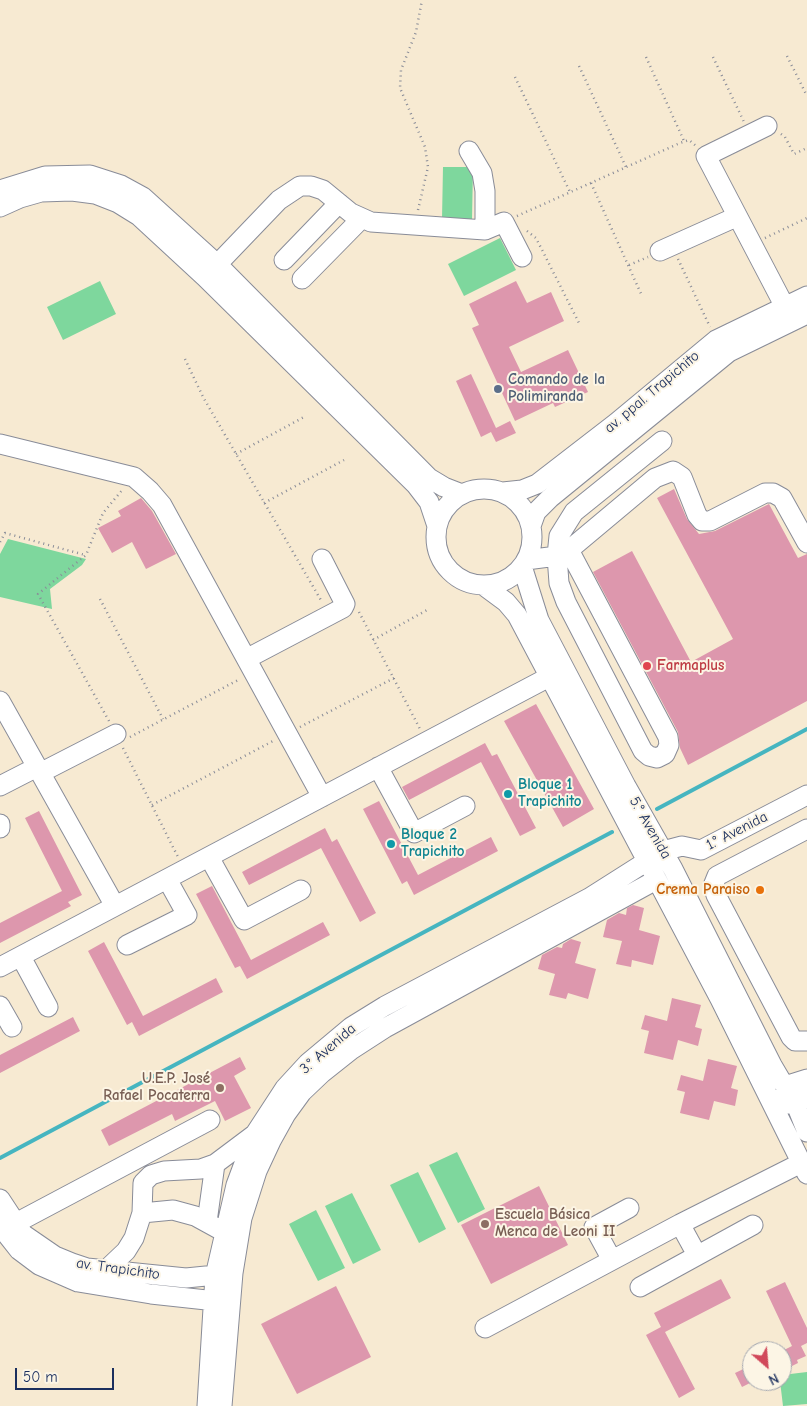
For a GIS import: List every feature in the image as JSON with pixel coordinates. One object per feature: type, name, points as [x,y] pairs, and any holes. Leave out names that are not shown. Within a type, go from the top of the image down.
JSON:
[{"type":"street","points":[[767,126],[706,156],[736,217],[752,244],[778,316]]},
{"type":"street","points":[[468,151],[482,173],[485,191],[485,230]]},
{"type":"street","points":[[0,190],[45,176],[90,175],[121,185],[143,197],[211,271],[416,485],[429,502],[437,526]]},
{"type":"street","points":[[211,271],[279,200],[300,186],[311,186],[323,190],[361,218],[371,222],[414,227],[485,230],[504,222],[522,257]]},
{"type":"street","points":[[0,207],[20,198],[42,192],[72,191],[95,194],[118,203],[139,216],[211,271],[429,478],[444,487],[462,494]]},
{"type":"street","points":[[284,260],[339,203]]},
{"type":"street","points":[[666,249],[736,217]]},
{"type":"street","points":[[302,279],[361,218]]},
{"type":"street","name":"av. ppal. Trapichito","points":[[531,526],[536,512],[550,498],[728,352],[807,296]]},
{"type":"street","name":"av. ppal. Trapichito","points":[[503,492],[522,490],[538,484],[616,423],[716,340],[778,316],[807,314]]},
{"type":"street","points":[[563,553],[559,583],[566,602],[643,751],[649,756],[657,758],[665,754],[669,745],[668,737],[563,553],[559,536],[574,512],[662,441]]},
{"type":"street","points":[[0,444],[134,477],[162,505],[252,665],[322,797]]},
{"type":"street","points":[[524,563],[563,553],[655,478],[673,471],[684,481],[697,515],[702,521],[710,521],[765,493],[773,493],[782,498],[807,543]]},
{"type":"street","points":[[489,489],[503,492],[515,499],[524,509],[531,526],[531,548],[524,563],[505,580],[483,585],[459,578],[442,561],[436,538],[437,526],[442,513],[451,502],[462,494],[475,490],[489,489]]},
{"type":"street","points":[[252,665],[338,610],[322,559]]},
{"type":"street","name":"5.° Avenida","points":[[524,563],[539,620],[626,786],[673,869],[772,1065],[782,1082],[788,1085],[807,1079]]},
{"type":"street","name":"5.° Avenida","points":[[483,585],[506,602],[517,615],[771,1098]]},
{"type":"street","points":[[0,967],[549,677]]},
{"type":"street","points":[[0,701],[115,906]]},
{"type":"street","points":[[0,786],[118,738]]},
{"type":"street","points":[[378,767],[414,833],[465,806]]},
{"type":"street","name":"1.° Avenida","points":[[663,851],[682,846],[701,850],[807,795]]},
{"type":"street","points":[[807,829],[717,876],[713,886],[791,1037],[795,1041],[807,1041]]},
{"type":"street","name":"3.° Avenida","points":[[224,1275],[226,1233],[236,1186],[255,1134],[286,1088],[308,1063],[350,1027],[385,1006],[589,898],[663,851]]},
{"type":"street","points":[[209,857],[244,920],[302,890]]},
{"type":"street","points":[[127,946],[187,915],[168,879]]},
{"type":"street","name":"3.° Avenida","points":[[224,1275],[257,1171],[286,1114],[302,1092],[322,1073],[351,1050],[386,1028],[656,880]]},
{"type":"street","points":[[21,957],[48,1008]]},
{"type":"street","points":[[0,1006],[12,1027]]},
{"type":"street","points":[[771,1098],[781,1103],[801,1100],[807,1132]]},
{"type":"street","points":[[485,1328],[680,1224],[804,1169],[771,1098]]},
{"type":"street","points":[[210,1120],[5,1228],[19,1250],[39,1265],[78,1282],[151,1294],[223,1302]]},
{"type":"street","points":[[106,1270],[130,1244],[142,1213],[143,1183],[151,1175],[164,1171],[201,1169],[215,1164],[255,1134]]},
{"type":"street","points":[[207,1222],[215,1164]]},
{"type":"street","name":"av. Trapichito","points":[[0,1199],[5,1228],[23,1234],[55,1256],[87,1268],[186,1278],[224,1275]]},
{"type":"street","points":[[612,1260],[594,1227],[629,1208]]},
{"type":"street","points":[[142,1213],[173,1210],[195,1216],[226,1233]]},
{"type":"street","points":[[680,1224],[697,1255]]},
{"type":"street","points":[[640,1287],[754,1225]]},
{"type":"street","points":[[222,1406],[224,1275]]},
{"type":"street","points":[[207,1406],[223,1302]]},
{"type":"path","points":[[414,227],[428,166],[425,147],[400,88],[401,70],[416,32],[422,0]]},
{"type":"path","points":[[787,56],[807,96]]},
{"type":"path","points":[[646,57],[684,141]]},
{"type":"path","points":[[713,57],[750,134]]},
{"type":"path","points":[[579,66],[626,166]]},
{"type":"path","points":[[515,77],[570,192]]},
{"type":"path","points":[[767,126],[785,137],[794,154],[807,148]]},
{"type":"path","points":[[518,223],[512,218],[684,141],[689,140],[706,156]]},
{"type":"path","points":[[591,183],[642,296]]},
{"type":"path","points":[[752,244],[807,218]]},
{"type":"path","points":[[524,228],[536,238],[580,325]]},
{"type":"path","points":[[629,265],[666,249],[716,340]]},
{"type":"path","points":[[185,358],[202,398],[264,503],[338,610],[355,605],[427,742]]},
{"type":"path","points":[[236,454],[304,417]]},
{"type":"path","points":[[264,503],[344,460]]},
{"type":"path","points":[[134,477],[103,513],[86,555],[38,594],[118,738],[184,870]]},
{"type":"path","points":[[0,542],[5,533],[86,555]]},
{"type":"path","points":[[100,598],[163,719]]},
{"type":"path","points":[[374,640],[427,610]]},
{"type":"path","points":[[118,738],[163,719],[252,665]]},
{"type":"path","points":[[152,805],[394,678]]},
{"type":"green space","points":[[443,167],[473,167],[472,220],[442,219]]},
{"type":"green space","points":[[500,238],[516,270],[464,296],[448,264]]},
{"type":"green space","points":[[100,281],[116,314],[63,340],[47,307]]},
{"type":"green space","points":[[8,539],[86,559],[82,565],[50,589],[52,609],[0,597],[0,554]]},
{"type":"green space","points":[[457,1152],[485,1209],[458,1223],[429,1165]]},
{"type":"green space","points":[[418,1172],[446,1229],[419,1243],[390,1185]]},
{"type":"green space","points":[[352,1193],[381,1250],[353,1264],[325,1206]]},
{"type":"green space","points":[[316,1210],[345,1268],[318,1281],[289,1224]]},
{"type":"green space","points":[[807,1372],[807,1404],[783,1406],[781,1391],[792,1391],[792,1374]]},
{"type":"building","points":[[516,281],[527,303],[551,292],[564,321],[509,347],[521,372],[568,350],[588,392],[555,407],[553,403],[515,421],[472,328],[479,325],[469,304]]},
{"type":"building","points":[[471,374],[496,428],[510,421],[516,433],[496,442],[491,432],[481,437],[456,381]]},
{"type":"building","points":[[674,489],[687,519],[699,534],[715,531],[769,504],[798,558],[807,554],[807,701],[688,765],[680,748],[678,732],[593,572],[632,551],[691,662],[733,639],[657,498]]},
{"type":"building","points":[[141,498],[152,511],[176,554],[146,569],[132,542],[112,553],[98,528],[121,516],[118,511]]},
{"type":"building","points":[[536,704],[594,809],[563,827],[504,721]]},
{"type":"building","name":"Bloque 1 Trapichito","points":[[485,743],[492,756],[497,754],[536,828],[520,836],[481,762],[409,800],[402,787]]},
{"type":"building","name":"Bloque 2 Trapichito","points":[[379,801],[418,875],[491,837],[498,851],[414,895],[407,881],[402,884],[363,809]]},
{"type":"building","points":[[39,811],[82,895],[68,902],[71,906],[0,943],[0,923],[62,891],[25,818]]},
{"type":"building","points":[[325,828],[332,842],[337,839],[376,913],[360,922],[321,848],[249,885],[242,872]]},
{"type":"building","points":[[212,886],[251,960],[323,922],[330,935],[247,979],[240,966],[235,968],[196,894]]},
{"type":"building","points":[[633,905],[644,908],[639,930],[660,936],[653,965],[632,960],[631,967],[616,964],[622,941],[603,937],[607,920],[619,913],[626,915],[627,908]]},
{"type":"building","points":[[571,939],[581,942],[575,963],[596,969],[588,999],[568,993],[566,999],[549,995],[555,974],[538,969],[542,955],[557,947],[562,948],[563,944]]},
{"type":"building","points":[[104,942],[143,1016],[216,978],[223,992],[139,1036],[132,1022],[127,1025],[88,951]]},
{"type":"building","points":[[672,998],[701,1005],[695,1027],[702,1029],[698,1046],[678,1040],[673,1060],[644,1053],[649,1031],[641,1029],[645,1015],[667,1021]]},
{"type":"building","points":[[73,1017],[80,1031],[0,1073],[0,1055]]},
{"type":"building","points":[[240,1057],[246,1069],[234,1076],[251,1108],[225,1121],[215,1101],[175,1121],[172,1114],[109,1146],[101,1130]]},
{"type":"building","points":[[708,1059],[737,1066],[731,1088],[738,1090],[735,1106],[714,1101],[709,1120],[680,1113],[685,1092],[677,1090],[681,1075],[703,1081]]},
{"type":"building","points":[[539,1186],[568,1245],[491,1284],[461,1225]]},
{"type":"building","points":[[721,1279],[731,1298],[665,1332],[695,1389],[679,1398],[646,1335],[661,1327],[654,1313]]},
{"type":"building","points":[[785,1282],[807,1328],[807,1343],[801,1346],[806,1356],[797,1360],[798,1363],[792,1366],[792,1341],[790,1341],[766,1291]]},
{"type":"building","points":[[336,1286],[371,1357],[297,1394],[261,1324]]},
{"type":"building","points":[[742,1370],[742,1387],[735,1373]]},
{"type":"waterway","points":[[657,809],[807,729]]},
{"type":"waterway","points":[[0,1158],[612,832]]},
{"type":"place","name":"Comando de la Polimiranda","points":[[498,389]]},
{"type":"place","name":"Farmaplus","points":[[647,666]]},
{"type":"place","name":"Bloque 1 Trapichito","points":[[508,794]]},
{"type":"place","name":"Bloque 2 Trapichito","points":[[391,844]]},
{"type":"place","name":"Crema Paraiso","points":[[760,890]]},
{"type":"place","name":"U.E.P. José Rafael Pocaterra","points":[[220,1088]]},
{"type":"place","name":"Escuela Básica Menca de Leoni II","points":[[485,1224]]}]
